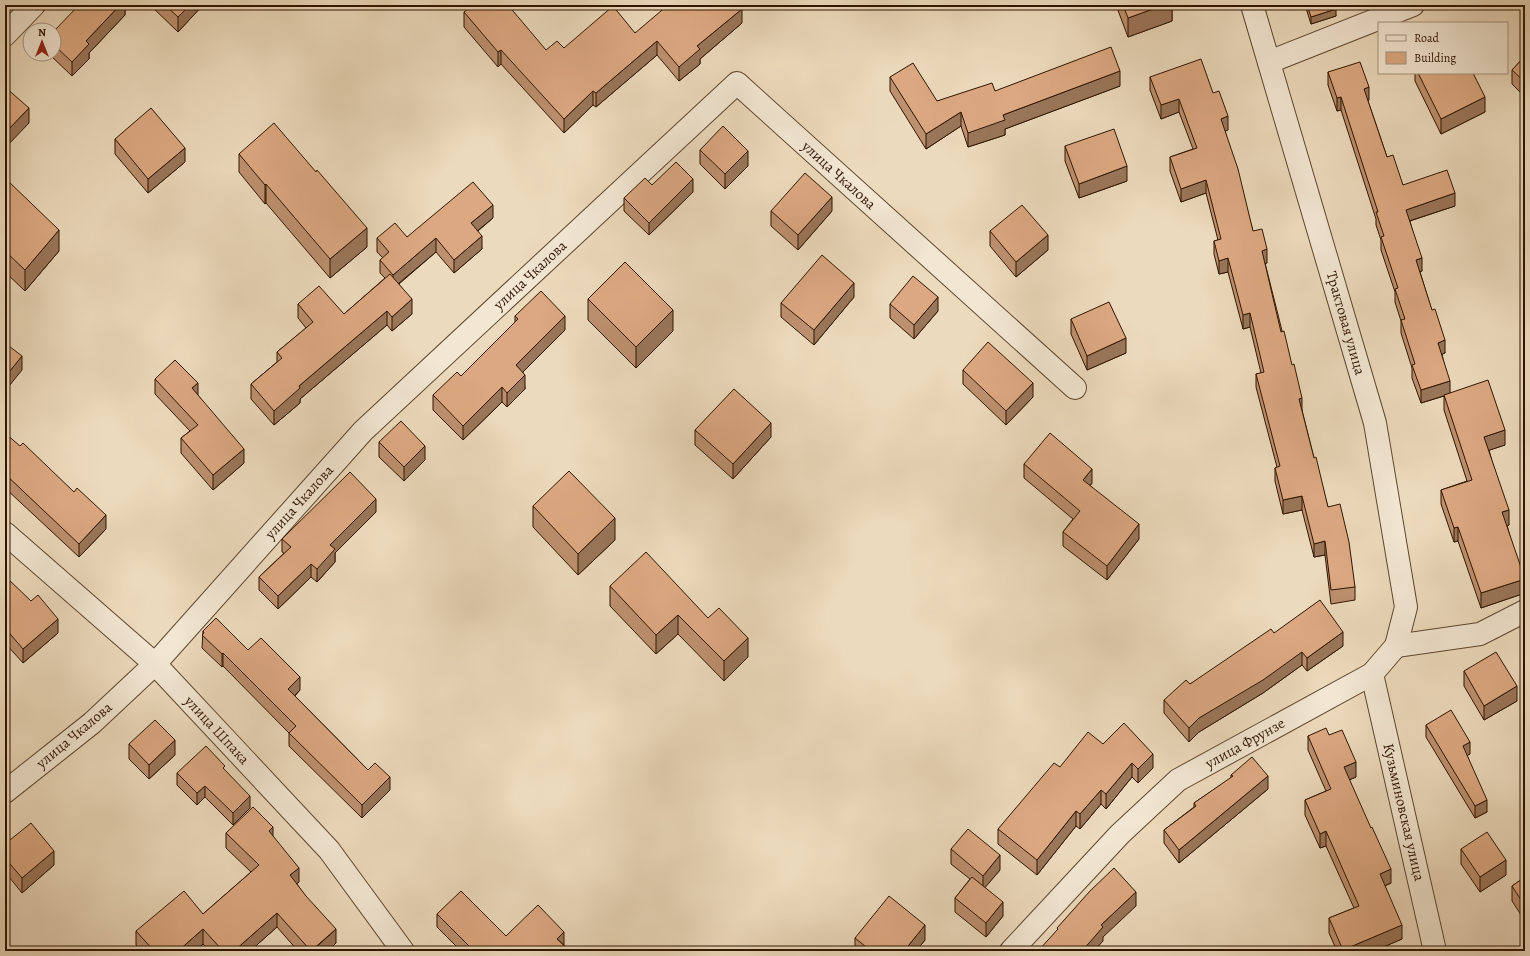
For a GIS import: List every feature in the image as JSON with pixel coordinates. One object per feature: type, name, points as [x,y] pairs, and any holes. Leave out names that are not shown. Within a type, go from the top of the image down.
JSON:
[{"type":"street","points":[[5,35],[34,5]]},
{"type":"street","name":"Трактовая улица","points":[[1252,5],[1375,423],[1406,607],[1396,646]]},
{"type":"street","points":[[1269,62],[1413,5]]},
{"type":"street","name":"улица Чкалова","points":[[5,792],[92,723],[155,664],[364,431],[736,83],[1074,388]]},
{"type":"street","name":"улица Шпака","points":[[5,533],[155,664],[329,850],[403,951]]},
{"type":"street","points":[[1396,646],[1480,634],[1525,611]]},
{"type":"street","name":"улица Фрунзе","points":[[1012,951],[1120,834],[1178,780],[1372,674],[1396,646]]},
{"type":"street","name":"Кузьминовская улица","points":[[1372,674],[1435,951]]},
{"type":"building","points":[[79,5],[120,5],[86,41],[89,44],[72,62],[62,53],[62,23]]},
{"type":"building","points":[[165,5],[190,5],[178,17]]},
{"type":"building","points":[[473,5],[508,5],[546,50],[557,41],[564,48],[613,6],[635,33],[668,5],[739,5],[742,9],[697,46],[700,49],[679,67],[657,41],[596,93],[593,91],[564,119],[501,50],[498,52],[464,12]]},
{"type":"building","points":[[1123,5],[1164,5],[1128,18]]},
{"type":"building","points":[[1307,5],[1334,5],[1336,9],[1311,17]]},
{"type":"building","points":[[1111,47],[1120,71],[1003,115],[1005,120],[968,133],[961,112],[926,134],[890,77],[913,63],[937,101],[992,83],[995,91]]},
{"type":"building","points":[[1525,56],[1525,82],[1512,70]]},
{"type":"building","points":[[1201,59],[1213,93],[1219,91],[1228,116],[1221,119],[1238,169],[1253,231],[1262,229],[1267,249],[1262,251],[1281,332],[1284,331],[1292,365],[1294,364],[1302,398],[1299,399],[1314,458],[1316,457],[1328,507],[1340,504],[1349,542],[1355,587],[1331,590],[1325,541],[1314,544],[1302,496],[1283,500],[1275,468],[1280,466],[1256,374],[1264,372],[1250,313],[1243,315],[1228,258],[1219,261],[1214,241],[1221,239],[1206,180],[1181,189],[1170,157],[1197,148],[1179,99],[1161,105],[1150,77]]},
{"type":"building","points":[[1360,62],[1369,87],[1364,89],[1387,157],[1393,155],[1403,185],[1447,170],[1455,193],[1406,210],[1422,258],[1416,260],[1432,310],[1435,309],[1445,340],[1438,343],[1450,381],[1421,390],[1412,365],[1415,364],[1401,320],[1405,319],[1395,289],[1398,288],[1381,237],[1384,236],[1376,212],[1378,212],[1341,97],[1337,98],[1328,72]]},
{"type":"building","points":[[1418,74],[1474,74],[1485,97],[1441,119]]},
{"type":"building","points":[[5,87],[29,108],[5,133]]},
{"type":"building","points":[[151,108],[185,148],[148,179],[115,139]]},
{"type":"building","points":[[274,123],[367,228],[330,259],[239,154]]},
{"type":"building","points":[[723,126],[748,151],[725,174],[700,150]]},
{"type":"building","points":[[1114,129],[1127,166],[1079,184],[1065,146]]},
{"type":"building","points":[[676,162],[693,179],[649,223],[624,198],[645,178],[652,185]]},
{"type":"building","points":[[805,173],[832,197],[798,235],[771,211]]},
{"type":"building","points":[[7,180],[59,230],[25,270],[5,251],[5,183]]},
{"type":"building","points":[[473,182],[493,205],[471,223],[482,236],[454,260],[436,238],[393,275],[380,260],[389,252],[377,238],[395,223],[407,237]]},
{"type":"building","points":[[1022,205],[1048,235],[1016,262],[990,231]]},
{"type":"building","points":[[822,255],[854,283],[814,330],[781,303]]},
{"type":"building","points":[[625,262],[673,310],[636,347],[588,299]]},
{"type":"building","points":[[390,274],[412,299],[392,317],[387,311],[299,386],[300,388],[274,411],[251,384],[282,358],[277,352],[313,322],[298,304],[319,286],[344,314]]},
{"type":"building","points":[[913,276],[938,297],[914,325],[890,304]]},
{"type":"building","points":[[541,291],[565,316],[516,365],[525,375],[507,393],[502,387],[463,426],[433,395],[457,372],[461,376],[518,319],[515,316]]},
{"type":"building","points":[[1109,302],[1126,338],[1087,356],[1071,319]]},
{"type":"building","points":[[988,342],[1033,383],[1006,411],[963,370]]},
{"type":"building","points":[[5,343],[22,356],[5,377]]},
{"type":"building","points":[[175,360],[198,383],[192,388],[244,449],[213,475],[181,438],[198,425],[155,379]]},
{"type":"building","points":[[1488,380],[1505,430],[1484,437],[1509,510],[1502,512],[1525,579],[1481,593],[1458,527],[1454,528],[1441,490],[1472,480],[1444,395]]},
{"type":"building","points":[[734,389],[771,423],[733,464],[695,430]]},
{"type":"building","points":[[401,421],[425,446],[404,467],[379,442]]},
{"type":"building","points":[[5,433],[20,446],[23,443],[74,492],[77,488],[106,515],[79,544],[5,474]]},
{"type":"building","points":[[1050,433],[1092,469],[1083,480],[1139,524],[1107,566],[1063,532],[1080,511],[1024,464]]},
{"type":"building","points":[[569,471],[615,518],[578,554],[533,506]]},
{"type":"building","points":[[350,472],[376,499],[330,545],[335,549],[317,569],[311,564],[278,596],[259,577],[291,547],[282,539]]},
{"type":"building","points":[[646,552],[708,618],[719,608],[748,638],[724,661],[678,615],[656,635],[610,586]]},
{"type":"building","points":[[5,576],[31,601],[38,595],[58,619],[23,649],[5,628],[5,624],[9,621],[5,617]]},
{"type":"building","points":[[1320,600],[1343,632],[1307,658],[1302,652],[1263,680],[1199,718],[1189,728],[1164,700],[1186,680],[1190,684],[1271,629],[1274,633]]},
{"type":"building","points":[[216,618],[248,650],[261,638],[300,677],[288,689],[368,770],[375,763],[390,777],[362,805],[289,733],[296,726],[223,653],[222,654],[202,635],[204,633],[203,631]]},
{"type":"building","points":[[1496,652],[1517,686],[1484,706],[1464,671]]},
{"type":"building","points":[[1451,710],[1470,742],[1463,746],[1487,800],[1475,806],[1426,725]]},
{"type":"building","points":[[155,720],[175,740],[149,765],[129,744]]},
{"type":"building","points":[[1124,723],[1153,754],[1138,769],[1132,763],[1106,794],[1101,790],[1080,814],[1076,811],[1037,860],[998,829],[1054,763],[1060,767],[1088,732],[1103,744]]},
{"type":"building","points":[[1326,728],[1329,735],[1342,730],[1356,762],[1344,767],[1391,869],[1380,874],[1402,925],[1343,950],[1329,918],[1359,906],[1326,831],[1320,834],[1305,800],[1331,789],[1308,736]]},
{"type":"building","points":[[206,746],[225,766],[223,768],[250,796],[233,813],[205,786],[197,793],[177,773]]},
{"type":"building","points":[[1252,757],[1268,776],[1179,850],[1164,830],[1196,806],[1194,803],[1233,776],[1231,775]]},
{"type":"building","points":[[253,807],[273,827],[269,831],[299,868],[290,875],[306,896],[336,929],[311,951],[277,913],[234,951],[223,951],[203,929],[178,951],[154,951],[136,931],[184,891],[203,914],[259,865],[226,833]]},
{"type":"building","points":[[31,823],[54,851],[22,878],[5,858],[5,844]]},
{"type":"building","points":[[968,829],[1000,855],[983,876],[951,849]]},
{"type":"building","points":[[1487,832],[1506,860],[1480,877],[1461,849]]},
{"type":"building","points":[[1114,868],[1136,892],[1101,925],[1103,927],[1082,951],[1038,951],[1090,891]]},
{"type":"building","points":[[972,877],[1003,902],[986,923],[955,898]]},
{"type":"building","points":[[1525,877],[1525,906],[1512,886]]},
{"type":"building","points":[[461,891],[506,936],[538,905],[564,932],[557,939],[570,951],[474,951],[437,914]]},
{"type":"building","points":[[889,896],[925,925],[904,951],[871,951],[855,938]]}]
